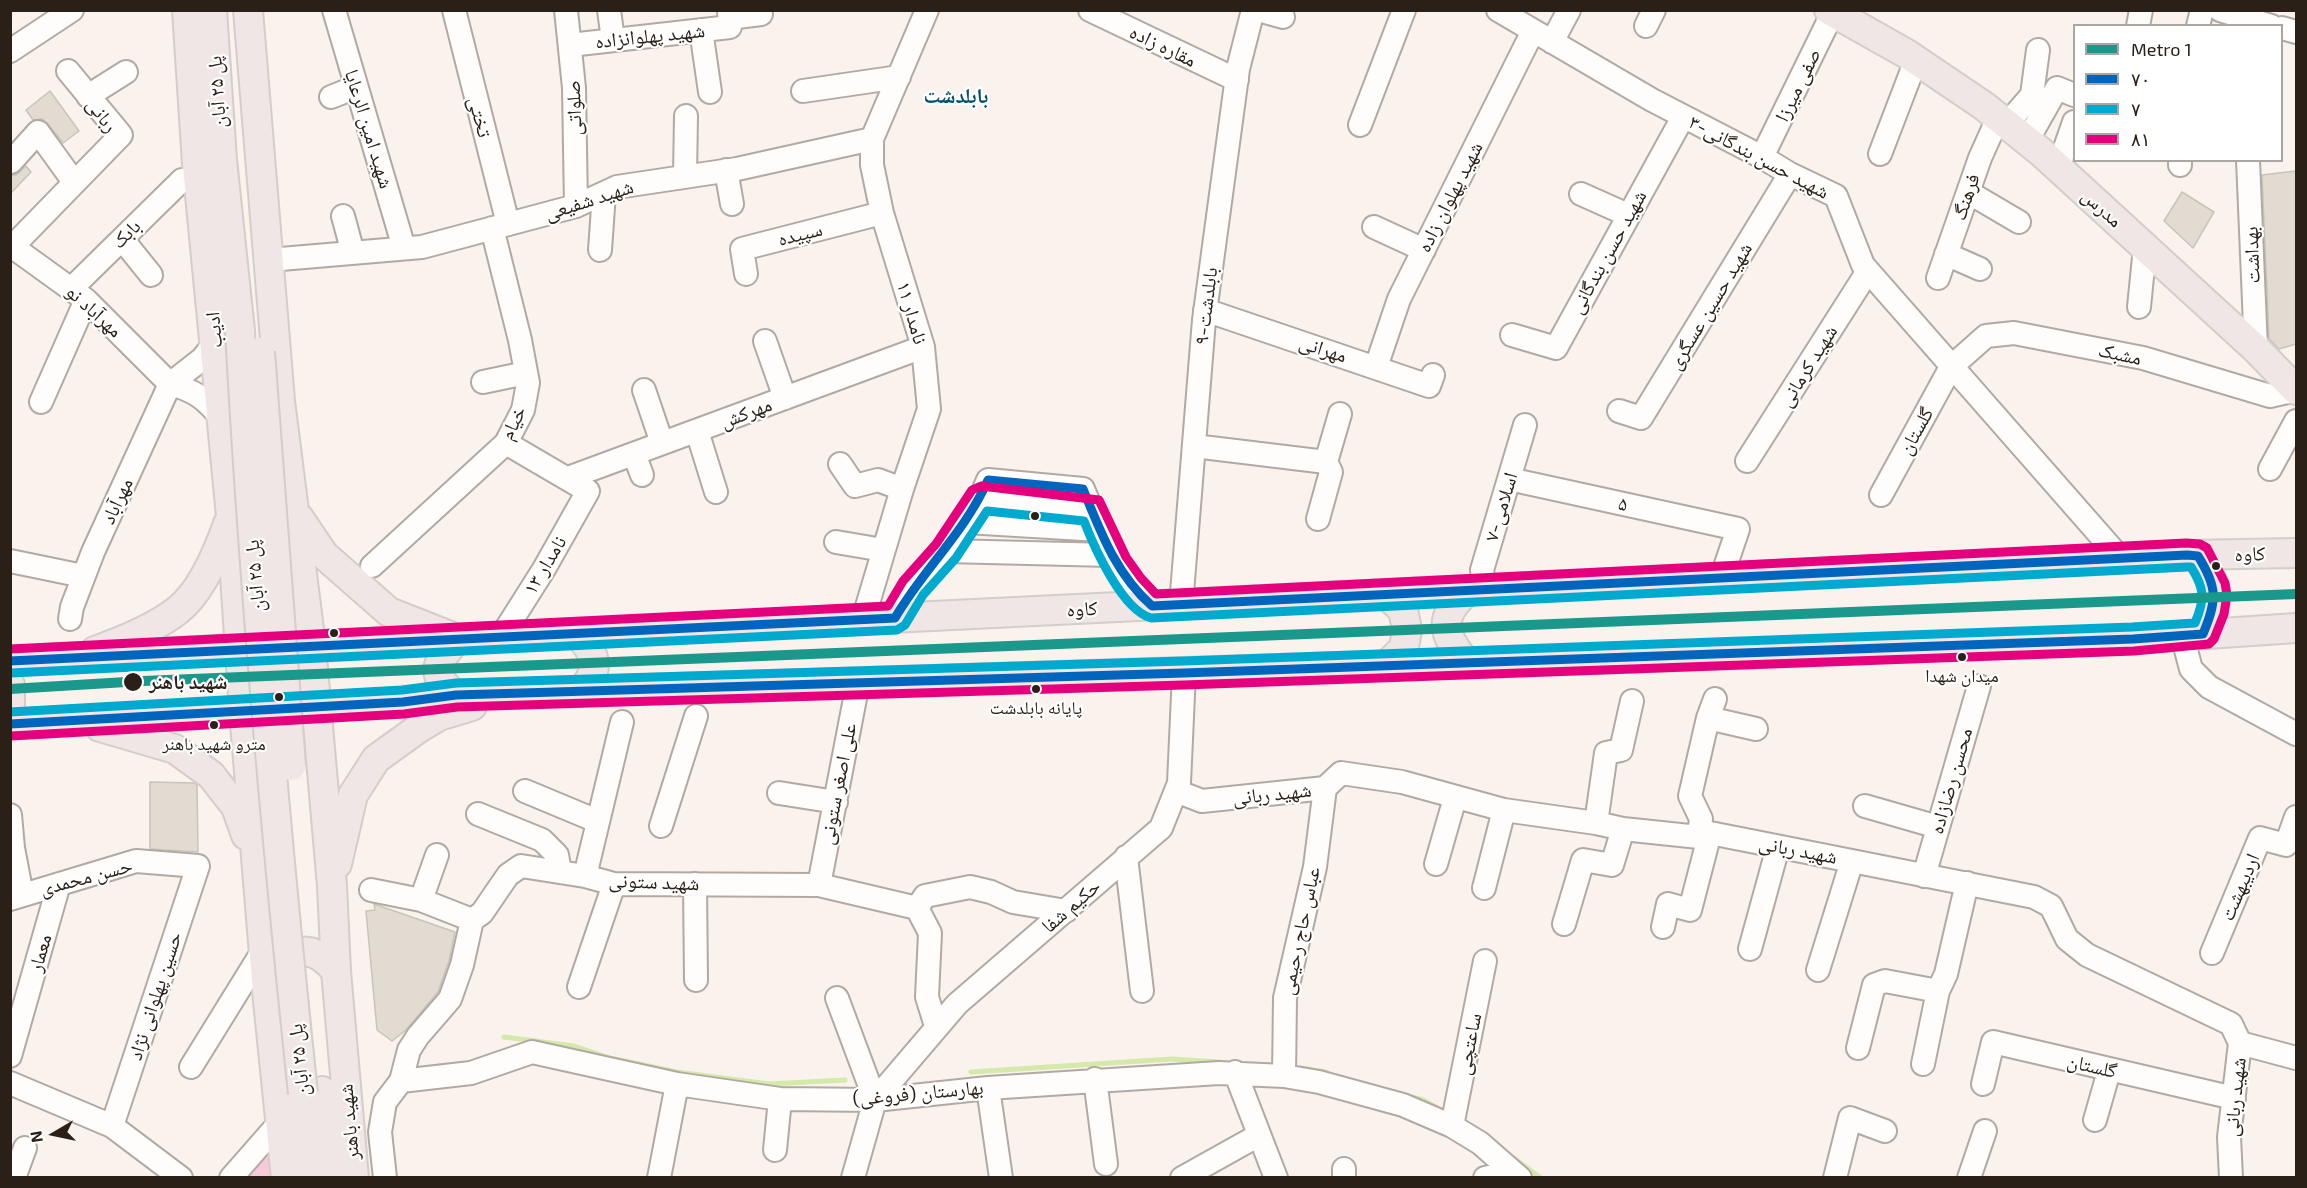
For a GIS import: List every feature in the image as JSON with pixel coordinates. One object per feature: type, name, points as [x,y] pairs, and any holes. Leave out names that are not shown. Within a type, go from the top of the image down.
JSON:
[{"type":"main road","name":"ادیب","points":[[187,10],[197,164],[231,516],[244,711]]},
{"type":"main road","name":"پل ۲۵ آبان","points":[[212,10],[222,160],[240,331],[250,513],[281,886],[311,1178]]},
{"type":"main road","name":"پل ۲۵ آبان","points":[[232,10],[242,163],[259,331],[301,886],[333,1178]]},
{"type":"main road","points":[[248,10],[280,401],[310,645]]},
{"type":"main road","name":"مدرس","points":[[1832,11],[1916,60],[2010,128],[2145,247],[2296,390]]},
{"type":"main road","points":[[220,418],[235,431],[250,439],[268,431],[276,421],[280,401]]},
{"type":"main road","points":[[295,509],[304,528],[324,555],[389,612],[458,639],[441,657],[438,675],[445,687],[456,695]]},
{"type":"main road","points":[[77,658],[107,647],[178,610],[206,576],[231,516]]},
{"type":"main road","name":"کاوه","points":[[10,661],[2121,559],[2296,553]]},
{"type":"main road","points":[[2193,635],[2215,606],[2213,579],[2198,556]]},
{"type":"main road","points":[[1466,663],[1451,644],[1447,633],[1448,615],[1453,603],[1476,590]]},
{"type":"main road","points":[[1386,666],[1404,648],[1407,629],[1403,610],[1387,595]]},
{"type":"main road","points":[[10,724],[403,702],[456,695],[1184,673],[2133,639],[2296,628]]},
{"type":"main road","points":[[577,634],[591,650],[594,662],[594,674],[580,692]]},
{"type":"main road","name":"شهید باهنر","points":[[310,645],[332,886],[336,971],[354,1178]]},
{"type":"main road","points":[[10,685],[10,708]]},
{"type":"main road","points":[[332,886],[353,795],[376,759],[439,716],[512,694]]},
{"type":"main road","points":[[244,711],[267,991],[286,1178]]},
{"type":"main road","points":[[80,721],[175,749],[211,775],[236,807],[257,868]]},
{"type":"main road","points":[[267,991],[284,962],[294,954],[310,951],[321,956],[336,971]]},
{"type":"street","points":[[10,51],[38,20],[72,10]]},
{"type":"street","name":"شهید امین الرعایا","points":[[333,10],[404,248]]},
{"type":"street","name":"تختی","points":[[454,10],[500,226]]},
{"type":"street","name":"صلواتی","points":[[566,10],[574,88],[576,206]]},
{"type":"street","points":[[609,10],[613,40]]},
{"type":"street","name":"۱۱ نامدار","points":[[863,620],[902,489],[929,410],[923,347],[882,213],[872,165],[872,139],[927,10]]},
{"type":"street","name":"مقاره زاده","points":[[1090,10],[1236,80]]},
{"type":"street","name":"۹-بابلدشت","points":[[1181,605],[1205,310],[1236,80],[1253,10]]},
{"type":"street","points":[[1258,10],[1283,17]]},
{"type":"street","points":[[1360,125],[1404,10]]},
{"type":"street","name":"۳-شهید حسن بندگانی","points":[[1498,10],[1683,117],[1836,196],[1863,265],[2121,559]]},
{"type":"street","name":"شهید پهلوان زاده","points":[[1376,367],[1399,299],[1424,250],[1542,37],[1569,10]]},
{"type":"street","points":[[2220,10],[2243,22]]},
{"type":"street","name":"صفی میرزا","points":[[1762,157],[1832,11]]},
{"type":"street","name":"شهید پهلوانزاده","points":[[570,45],[701,30],[729,18],[761,14]]},
{"type":"street","points":[[701,30],[710,92]]},
{"type":"street","points":[[2010,128],[2032,95],[2038,50]]},
{"type":"street","points":[[1881,154],[1916,60]]},
{"type":"street","name":"ربانی","points":[[11,246],[121,135],[68,71]]},
{"type":"street","points":[[88,96],[126,72]]},
{"type":"street","points":[[803,91],[899,77]]},
{"type":"street","points":[[331,97],[356,87]]},
{"type":"street","points":[[2010,128],[2057,88],[2073,95]]},
{"type":"street","points":[[685,176],[686,116]]},
{"type":"street","name":"شهید حسن بندگانی","points":[[1512,335],[1556,348],[1683,117]]},
{"type":"street","points":[[2058,168],[2073,125]]},
{"type":"street","name":"فرهنگ","points":[[1938,278],[1980,158],[2010,128]]},
{"type":"street","points":[[11,162],[38,132],[74,182]]},
{"type":"street","name":"شهید شفیعی","points":[[269,260],[422,247],[576,206],[617,187],[726,170],[872,139]]},
{"type":"street","name":"بهداشت","points":[[2248,162],[2256,350]]},
{"type":"street","points":[[726,170],[732,204]]},
{"type":"street","name":"شهید حسین عسگری","points":[[1619,411],[1641,418],[1790,174]]},
{"type":"street","name":"بابک","points":[[78,294],[122,239],[182,180]]},
{"type":"street","points":[[1968,192],[2020,221]]},
{"type":"street","points":[[600,249],[604,193]]},
{"type":"street","points":[[1581,194],[1628,215]]},
{"type":"street","name":"سپیده","points":[[746,274],[742,249],[882,213]]},
{"type":"street","points":[[343,216],[353,253]]},
{"type":"street","name":"خیام","points":[[372,566],[506,443],[523,410],[528,383],[500,226]]},
{"type":"street","points":[[1374,227],[1424,250]]},
{"type":"street","points":[[122,239],[151,275]]},
{"type":"street","name":"مهرآباد نو","points":[[11,246],[78,294],[170,384]]},
{"type":"street","points":[[2139,307],[2145,247]]},
{"type":"street","points":[[1946,254],[1980,269]]},
{"type":"street","name":"شهید کرمانی","points":[[1747,461],[1868,271]]},
{"type":"street","points":[[41,402],[78,294]]},
{"type":"street","name":"مهرانی","points":[[1205,310],[1429,386],[1432,375]]},
{"type":"street","name":"مشبک","points":[[1951,367],[1986,336],[2014,333],[2143,358],[2270,396],[2296,390]]},
{"type":"street","points":[[765,341],[785,398]]},
{"type":"street","points":[[170,384],[202,359],[215,343]]},
{"type":"street","name":"مهرکش","points":[[568,478],[638,464],[662,443],[923,347]]},
{"type":"street","name":"گلستان","points":[[1881,495],[1951,367]]},
{"type":"street","points":[[483,382],[526,373]]},
{"type":"street","points":[[170,384],[190,389],[212,406],[220,418]]},
{"type":"street","name":"مهرآباد","points":[[70,619],[83,576],[170,384]]},
{"type":"street","points":[[644,390],[662,443]]},
{"type":"street","points":[[1318,519],[1331,472],[1326,462],[1340,414]]},
{"type":"street","points":[[2270,469],[2296,421]]},
{"type":"street","name":"۷-اسلامی","points":[[1476,590],[1482,570],[1505,525],[1509,479],[1525,425]]},
{"type":"street","points":[[698,431],[716,492]]},
{"type":"street","points":[[506,443],[568,478]]},
{"type":"street","points":[[1194,446],[1326,462]]},
{"type":"street","points":[[840,464],[855,486],[878,480],[902,489]]},
{"type":"street","name":"۱۳ نامدار","points":[[501,637],[544,569],[588,491],[568,478]]},
{"type":"street","name":"۵","points":[[1509,479],[1738,530],[1720,579]]},
{"type":"street","points":[[895,618],[913,588],[946,551],[966,522],[981,498],[988,480],[1083,489],[1110,555],[1135,592],[1152,606]]},
{"type":"street","points":[[966,522],[1096,520]]},
{"type":"street","points":[[836,542],[883,550]]},
{"type":"street","points":[[946,551],[1110,555]]},
{"type":"street","points":[[10,561],[83,576]]},
{"type":"street","points":[[2193,635],[2191,669],[2209,687],[2296,734]]},
{"type":"street","name":"حکیم شفا","points":[[875,1100],[957,1004],[1161,828],[1179,783],[1184,673]]},
{"type":"street","name":"علی اصغر ستونی","points":[[819,885],[858,683]]},
{"type":"street","name":"محسن رضازاده","points":[[1924,876],[1979,686]]},
{"type":"street","points":[[1596,823],[1606,753],[1621,750],[1632,701]]},
{"type":"street","points":[[1663,927],[1668,904],[1690,910],[1704,835],[1701,819],[1690,796],[1712,708],[1756,729]]},
{"type":"street","points":[[661,826],[696,716]]},
{"type":"street","points":[[585,876],[622,722]]},
{"type":"street","name":"شهید ربانی","points":[[1176,791],[1202,801],[1325,788],[1341,773],[1402,782],[1504,810],[1596,823],[1623,830],[1704,835],[1778,847],[2034,897],[2051,906],[2067,939],[2086,955],[2231,1024],[2240,1043],[2229,1137],[2232,1178]]},
{"type":"street","name":"عباس حاج رحیمی","points":[[1284,1070],[1285,998],[1315,867],[1325,788]]},
{"type":"street","points":[[525,791],[597,821]]},
{"type":"street","points":[[779,793],[836,802]]},
{"type":"street","points":[[1436,864],[1455,798]]},
{"type":"street","points":[[1864,806],[1938,827]]},
{"type":"street","points":[[1484,888],[1504,810]]},
{"type":"street","points":[[477,814],[542,840],[557,855],[560,872]]},
{"type":"street","points":[[10,815],[16,897]]},
{"type":"street","name":"اردیبهشت","points":[[2212,953],[2260,838],[2286,845],[2296,817]]},
{"type":"street","points":[[1564,924],[1583,860],[1612,865],[1623,830]]},
{"type":"street","points":[[1750,949],[1778,847]]},
{"type":"street","points":[[421,900],[437,855]]},
{"type":"street","points":[[1126,858],[1142,991]]},
{"type":"street","name":"حسن محمدی","points":[[16,897],[136,861],[198,866]]},
{"type":"street","points":[[1818,970],[1852,861]]},
{"type":"street","name":"حسین پهلوانی نژاد","points":[[112,1126],[198,866]]},
{"type":"street","name":"شهید ستونی","points":[[472,920],[482,913],[508,875],[521,866],[585,876],[614,884],[819,885],[917,908]]},
{"type":"street","points":[[1923,1064],[1938,991],[1946,974],[1967,883]]},
{"type":"street","name":"معمار","points":[[10,1056],[59,884]]},
{"type":"street","points":[[579,987],[614,884]]},
{"type":"street","points":[[696,884],[696,980]]},
{"type":"street","points":[[936,1026],[927,996],[930,933],[917,908],[925,896],[970,887],[991,892],[1013,902],[1066,911]]},
{"type":"street","points":[[371,890],[421,900],[472,920],[462,965],[450,999],[418,1036],[410,1050],[401,1081],[385,1101],[380,1132],[385,1178]]},
{"type":"street","points":[[191,1067],[264,949]]},
{"type":"street","name":"ساعتچی","points":[[1454,1118],[1485,961]]},
{"type":"street","points":[[1858,1048],[1874,985],[1885,981],[1938,991]]},
{"type":"street","points":[[837,998],[875,1100],[853,1178]]},
{"type":"street","name":"گلستان","points":[[1983,1084],[1993,1042],[2109,1071],[2234,1098]]},
{"type":"street","points":[[2240,1043],[2296,1058]]},
{"type":"street","name":"بهارستان (فروغی)","points":[[401,1081],[471,1072],[532,1052],[677,1084],[780,1099],[875,1100],[1095,1079],[1284,1070],[1319,1082],[1454,1118],[1516,1175]]},
{"type":"street","points":[[2095,1120],[2109,1071]]},
{"type":"street","points":[[1235,1072],[1276,1178]]},
{"type":"street","points":[[1095,1079],[1106,1164]]},
{"type":"street","points":[[10,1083],[112,1126],[181,1178]]},
{"type":"street","points":[[659,1178],[677,1084]]},
{"type":"street","points":[[988,1088],[1001,1178]]},
{"type":"street","points":[[775,1150],[780,1099]]},
{"type":"street","points":[[1835,1178],[1850,1118],[1885,1131]]},
{"type":"street","points":[[231,1178],[280,1122]]},
{"type":"street","points":[[1969,1178],[1985,1131]]},
{"type":"street","points":[[1182,1178],[1259,1135]]},
{"type":"street","points":[[14,1178],[25,1148]]},
{"type":"street","points":[[1485,1178],[1516,1175]]},
{"type":"shaded area","points":[[276,1149],[279,1177],[244,1177]]},
{"type":"building","points":[[50,91],[79,131],[63,143],[48,124],[42,119],[33,120],[26,110]]},
{"type":"building","points":[[26,166],[31,172],[10,194],[10,175],[16,175]]},
{"type":"building","points":[[2296,171],[2296,344],[2279,349],[2269,339],[2262,175]]},
{"type":"building","points":[[2182,192],[2214,212],[2193,248],[2164,221]]},
{"type":"building","points":[[150,782],[194,783],[197,785],[198,852],[150,849]]},
{"type":"building","points":[[374,904],[455,932],[449,961],[438,992],[406,1030],[392,1041],[377,1030],[366,911],[375,910]]},
{"type":"waterway","points":[[504,1037],[574,1046],[610,1058],[677,1072],[769,1084],[845,1080]]},
{"type":"waterway","points":[[971,1072],[1172,1059],[1219,1062]]},
{"type":"waterway","points":[[1300,1068],[1326,1072]]},
{"type":"waterway","points":[[1408,1096],[1423,1100],[1437,1108]]},
{"type":"waterway","points":[[1508,1154],[1541,1178]]},
{"type":"metro line","name":"1","points":[[10,689],[143,681],[2296,594]]},
{"type":"transit line","name":"۷۰","points":[[10,661],[895,618],[968,517],[988,480],[1083,489],[1103,537],[1119,567],[1139,594],[1152,606],[2187,555],[2198,556],[2209,577],[2213,594],[2211,612],[2203,634],[2133,639],[1184,673],[456,695],[403,702],[10,724]]},
{"type":"transit line","name":"۸۱","points":[[10,649],[888,606],[903,581],[936,544],[972,490],[981,486],[1099,500],[1126,557],[1156,594],[2186,543],[2200,544],[2207,548],[2225,583],[2227,595],[2224,614],[2214,639],[2209,644],[2134,651],[1184,685],[457,707],[404,714],[11,736]]},
{"type":"transit line","name":"۷","points":[[10,712],[402,690],[456,683],[1184,661],[2132,627],[2195,623],[2201,607],[2202,594],[2196,575],[2191,567],[2187,567],[1151,618],[1140,613],[1120,591],[1102,561],[1084,521],[987,511],[956,558],[923,595],[905,625],[897,630],[11,673]]},
{"type":"place","name":"میدان شهدا","points":[[1962,657]]},
{"type":"place","name":"شهید باهنر","points":[[133,682]]},
{"type":"place","name":"پایانه بابلدشت","points":[[1036,689]]},
{"type":"place","name":"مترو شهید باهنر","points":[[214,725]]},
{"type":"district","name":"بابلدشت","points":[[956,96]]}]
